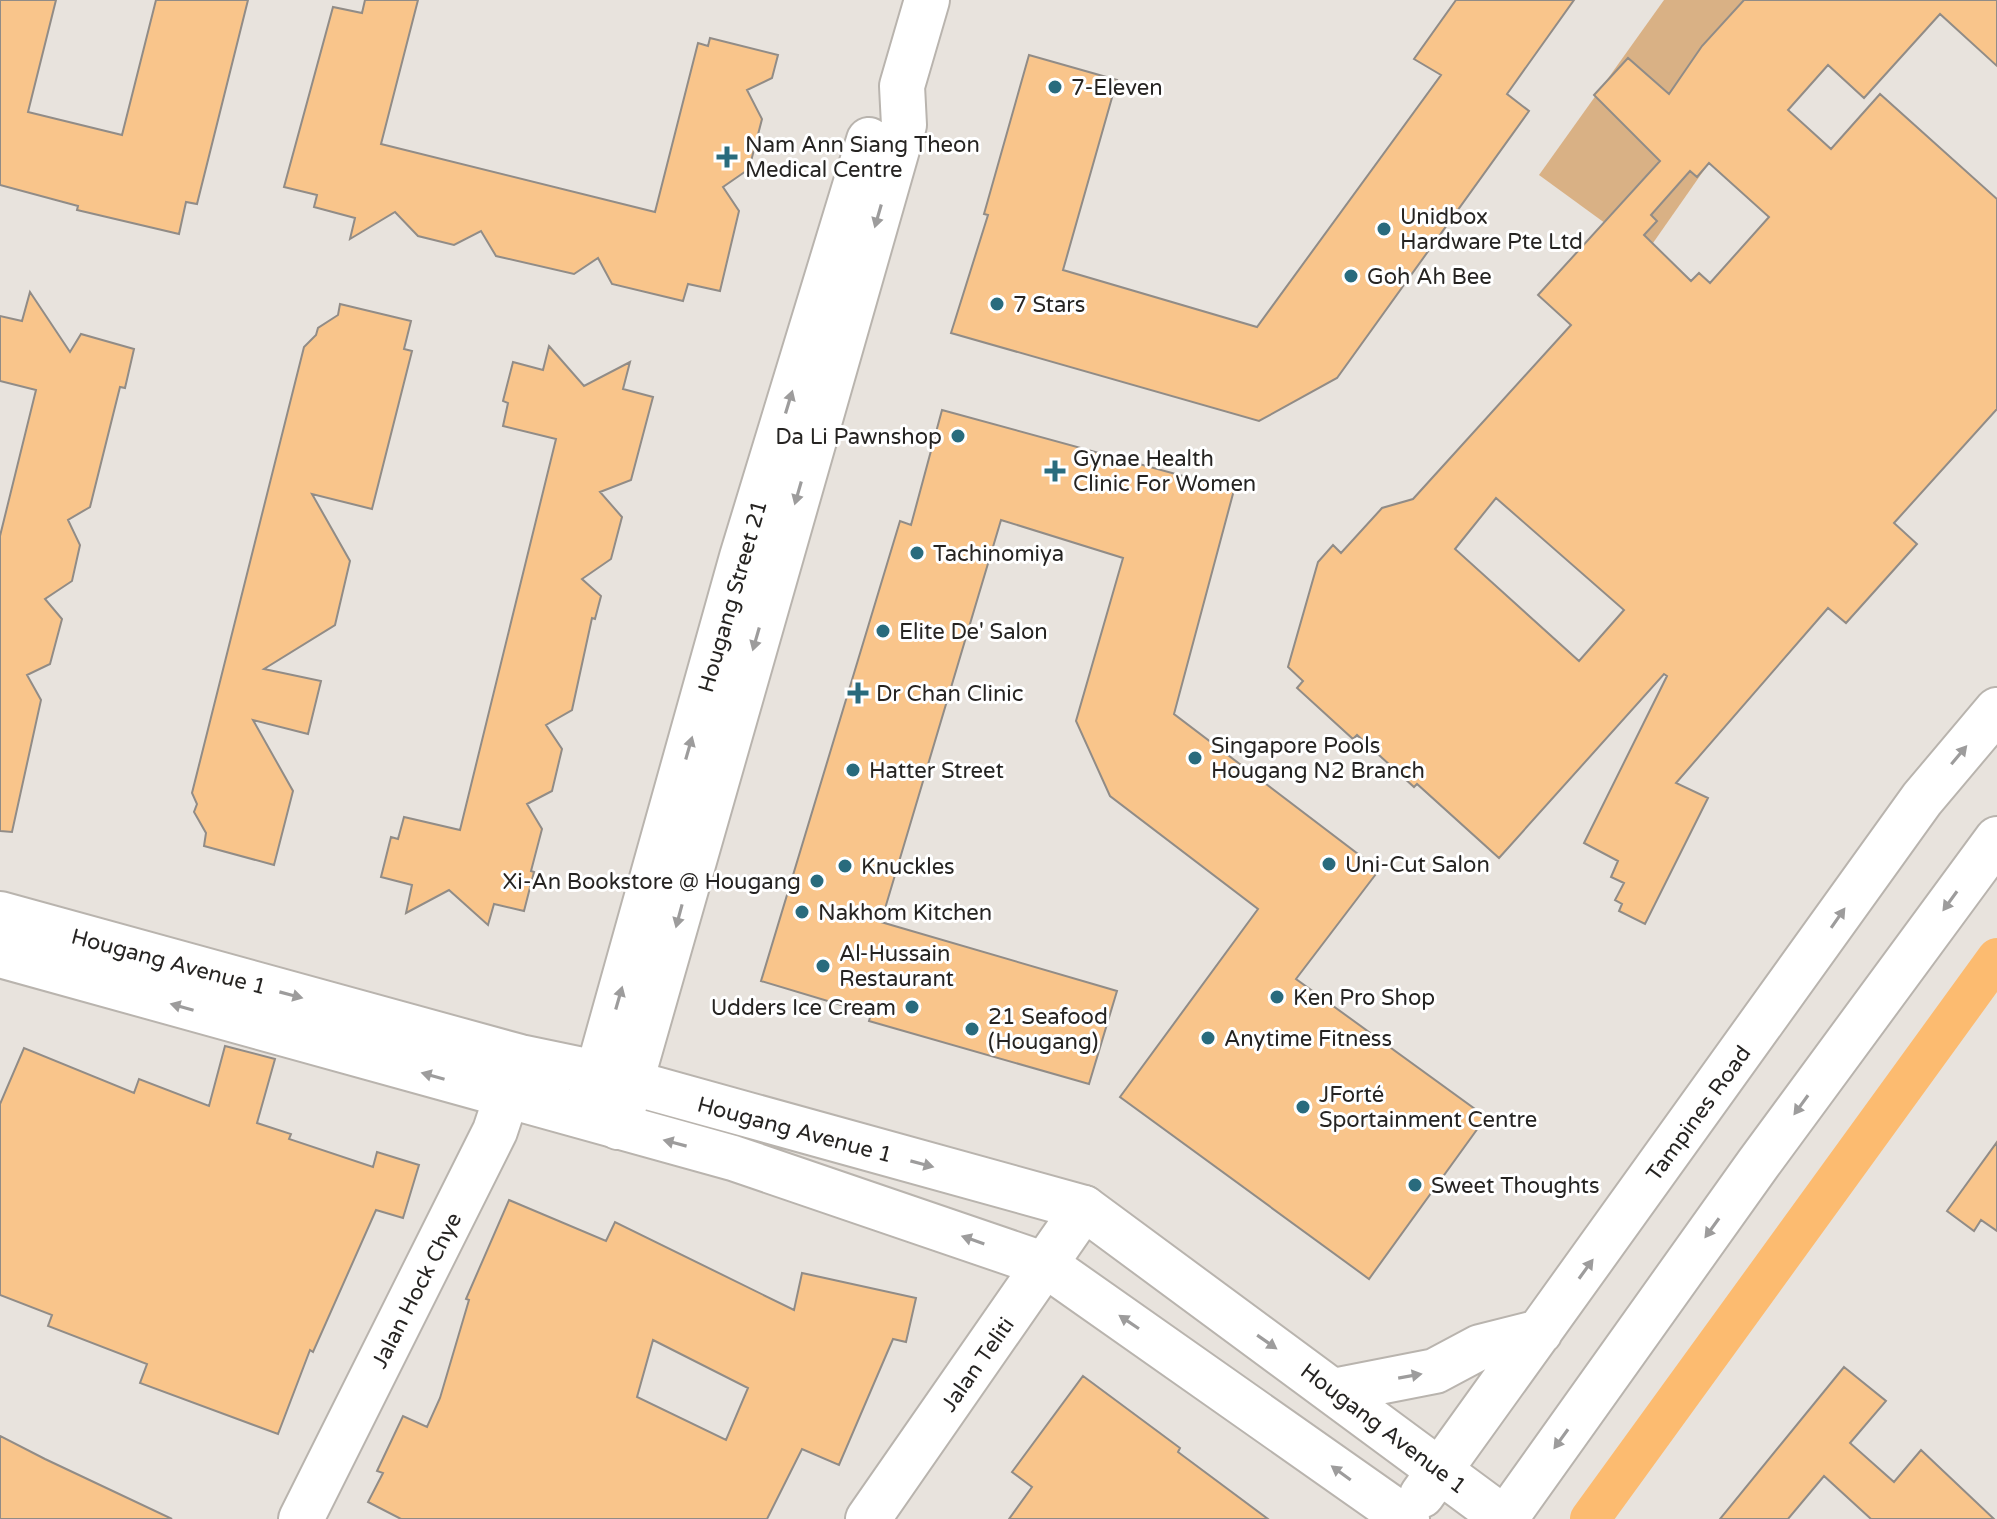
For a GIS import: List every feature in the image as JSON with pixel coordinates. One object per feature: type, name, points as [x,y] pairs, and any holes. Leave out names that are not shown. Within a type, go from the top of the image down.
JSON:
[{"type":"main road","name":"Hougang Street 21","points":[[602,1122],[904,125],[902,86],[927,0]]},
{"type":"main road","name":"Tampines Road","points":[[1405,1519],[1922,799],[1997,709]]},
{"type":"main road","points":[[1505,1519],[1758,1164],[1997,839]]},
{"type":"main road","name":"Hougang Avenue 1","points":[[0,914],[514,1077],[602,1122],[733,1158],[1046,1265],[1405,1519]]},
{"type":"main road","name":"Hougang Avenue 1","points":[[0,955],[514,1077],[614,1079],[1084,1208],[1505,1519]]},
{"type":"main road","name":"Jalan Hock Chye","points":[[301,1519],[495,1131],[514,1077]]},
{"type":"main road","name":"Jalan Teliti","points":[[868,1519],[1084,1208]]},
{"type":"main road","points":[[1333,1391],[1435,1371],[1480,1347],[1540,1332]]},
{"type":"shaded area","points":[[1664,0],[1823,0],[1646,253],[1539,175]]},
{"type":"building","points":[[0,0],[56,0],[28,112],[122,135],[156,0],[248,0],[197,204],[186,202],[179,234],[77,210],[78,206],[0,185]]},
{"type":"building","points":[[365,0],[418,0],[381,144],[655,212],[698,43],[708,46],[710,38],[778,55],[772,78],[747,90],[762,119],[749,169],[723,187],[739,211],[720,291],[688,284],[683,301],[612,284],[598,258],[574,274],[496,256],[481,231],[454,245],[418,236],[395,212],[350,239],[355,218],[314,207],[317,195],[284,187],[333,7],[362,13]]},
{"type":"building","points":[[1456,0],[1574,0],[1507,94],[1529,111],[1337,378],[1259,421],[951,333],[988,215],[984,214],[1029,55],[1117,80],[1063,270],[1257,327],[1441,75],[1414,59]]},
{"type":"building","points":[[1744,0],[1997,0],[1997,66],[1940,14],[1864,98],[1828,65],[1788,110],[1831,149],[1880,94],[1997,199],[1997,409],[1894,523],[1917,544],[1846,623],[1828,608],[1676,783],[1708,798],[1645,924],[1619,911],[1622,904],[1615,900],[1624,883],[1611,877],[1618,861],[1584,843],[1667,676],[1664,674],[1499,858],[1357,735],[1353,739],[1297,688],[1303,681],[1288,667],[1318,562],[1333,545],[1341,553],[1382,508],[1413,499],[1571,325],[1538,295],[1660,161],[1594,95],[1628,58],[1669,94],[1702,46]],"holes":[[[1709,163],[1769,217],[1710,283],[1699,273],[1691,281],[1644,235],[1657,221],[1651,215],[1690,171],[1697,177]],[[1496,498],[1624,610],[1579,661],[1455,549]]]},
{"type":"building","points":[[30,292],[70,352],[81,334],[134,349],[125,388],[120,387],[90,507],[68,520],[80,545],[72,581],[45,599],[62,619],[50,664],[27,675],[41,700],[12,832],[0,831],[0,536],[36,390],[0,381],[0,316],[22,321]]},
{"type":"building","points":[[340,304],[411,321],[404,349],[412,351],[372,509],[312,494],[350,561],[335,625],[264,669],[321,681],[308,734],[253,720],[293,791],[274,865],[204,846],[206,833],[194,812],[197,804],[192,793],[304,347],[316,335],[318,328],[338,315]]},
{"type":"building","points":[[549,346],[584,386],[630,362],[623,389],[653,397],[631,480],[600,492],[622,517],[611,559],[582,579],[601,596],[595,619],[592,618],[572,710],[546,725],[562,749],[552,791],[527,804],[542,829],[531,871],[534,872],[524,911],[494,904],[488,925],[449,890],[406,913],[412,885],[381,877],[391,837],[398,839],[404,817],[460,830],[556,439],[503,426],[508,403],[503,401],[513,362],[543,370]]},
{"type":"building","points":[[942,410],[1234,490],[1174,714],[1379,870],[1296,979],[1486,1117],[1369,1279],[1120,1097],[1258,909],[1110,796],[1076,721],[1123,558],[1001,520],[881,922],[1117,991],[1089,1084],[869,1021],[871,1014],[761,981],[900,521],[911,525]]},
{"type":"building","points":[[225,1046],[275,1059],[257,1123],[291,1134],[289,1139],[373,1167],[377,1152],[419,1165],[403,1218],[376,1210],[313,1352],[310,1350],[278,1434],[140,1383],[147,1364],[48,1326],[52,1315],[0,1295],[0,1104],[24,1048],[134,1093],[139,1079],[209,1106]]},
{"type":"building","points":[[1997,1142],[1997,1231],[1981,1220],[1974,1231],[1947,1211]]},
{"type":"building","points":[[509,1200],[606,1241],[615,1222],[794,1310],[802,1273],[916,1298],[906,1342],[893,1339],[839,1465],[802,1449],[767,1519],[401,1519],[368,1502],[383,1473],[377,1471],[403,1416],[427,1427],[440,1398],[469,1300],[466,1299]],"holes":[[[653,1340],[748,1388],[726,1440],[637,1397]]]},
{"type":"building","points":[[1844,1367],[1886,1401],[1850,1443],[1894,1482],[1921,1450],[1994,1519],[1871,1519],[1824,1476],[1788,1519],[1720,1519]]},
{"type":"building","points":[[1083,1376],[1268,1519],[1009,1519],[1032,1487],[1012,1472]]},
{"type":"building","points":[[0,1436],[45,1459],[172,1519],[0,1519]]},
{"type":"waterway","points":[[1590,1519],[1997,958]]},
{"type":"place","name":"7-Eleven","points":[[1055,87]]},
{"type":"place","name":"Nam Ann Siang Theon Medical Centre","points":[[727,157]]},
{"type":"place","name":"Unidbox Hardware Pte Ltd","points":[[1384,229]]},
{"type":"place","name":"Goh Ah Bee","points":[[1351,276]]},
{"type":"place","name":"7 Stars","points":[[997,304]]},
{"type":"place","name":"Da Li Pawnshop","points":[[958,436]]},
{"type":"place","name":"Gynae Health Clinic For Women","points":[[1055,471]]},
{"type":"place","name":"Tachinomiya","points":[[917,553]]},
{"type":"place","name":"Elite De' Salon","points":[[883,631]]},
{"type":"place","name":"Dr Chan Clinic","points":[[858,693]]},
{"type":"place","name":"Singapore Pools Hougang N2 Branch","points":[[1195,758]]},
{"type":"place","name":"Hatter Street","points":[[853,770]]},
{"type":"place","name":"Uni-Cut Salon","points":[[1329,864]]},
{"type":"place","name":"Knuckles","points":[[845,866]]},
{"type":"place","name":"Xi-An Bookstore @ Hougang","points":[[817,881]]},
{"type":"place","name":"Nakhom Kitchen","points":[[802,912]]},
{"type":"place","name":"Al-Hussain Restaurant","points":[[823,966]]},
{"type":"place","name":"Ken Pro Shop","points":[[1277,997]]},
{"type":"place","name":"Udders Ice Cream","points":[[912,1007]]},
{"type":"place","name":"21 Seafood (Hougang)","points":[[972,1029]]},
{"type":"place","name":"Anytime Fitness","points":[[1208,1038]]},
{"type":"place","name":"JForté Sportainment Centre","points":[[1303,1107]]},
{"type":"place","name":"Sweet Thoughts","points":[[1415,1185]]}]
